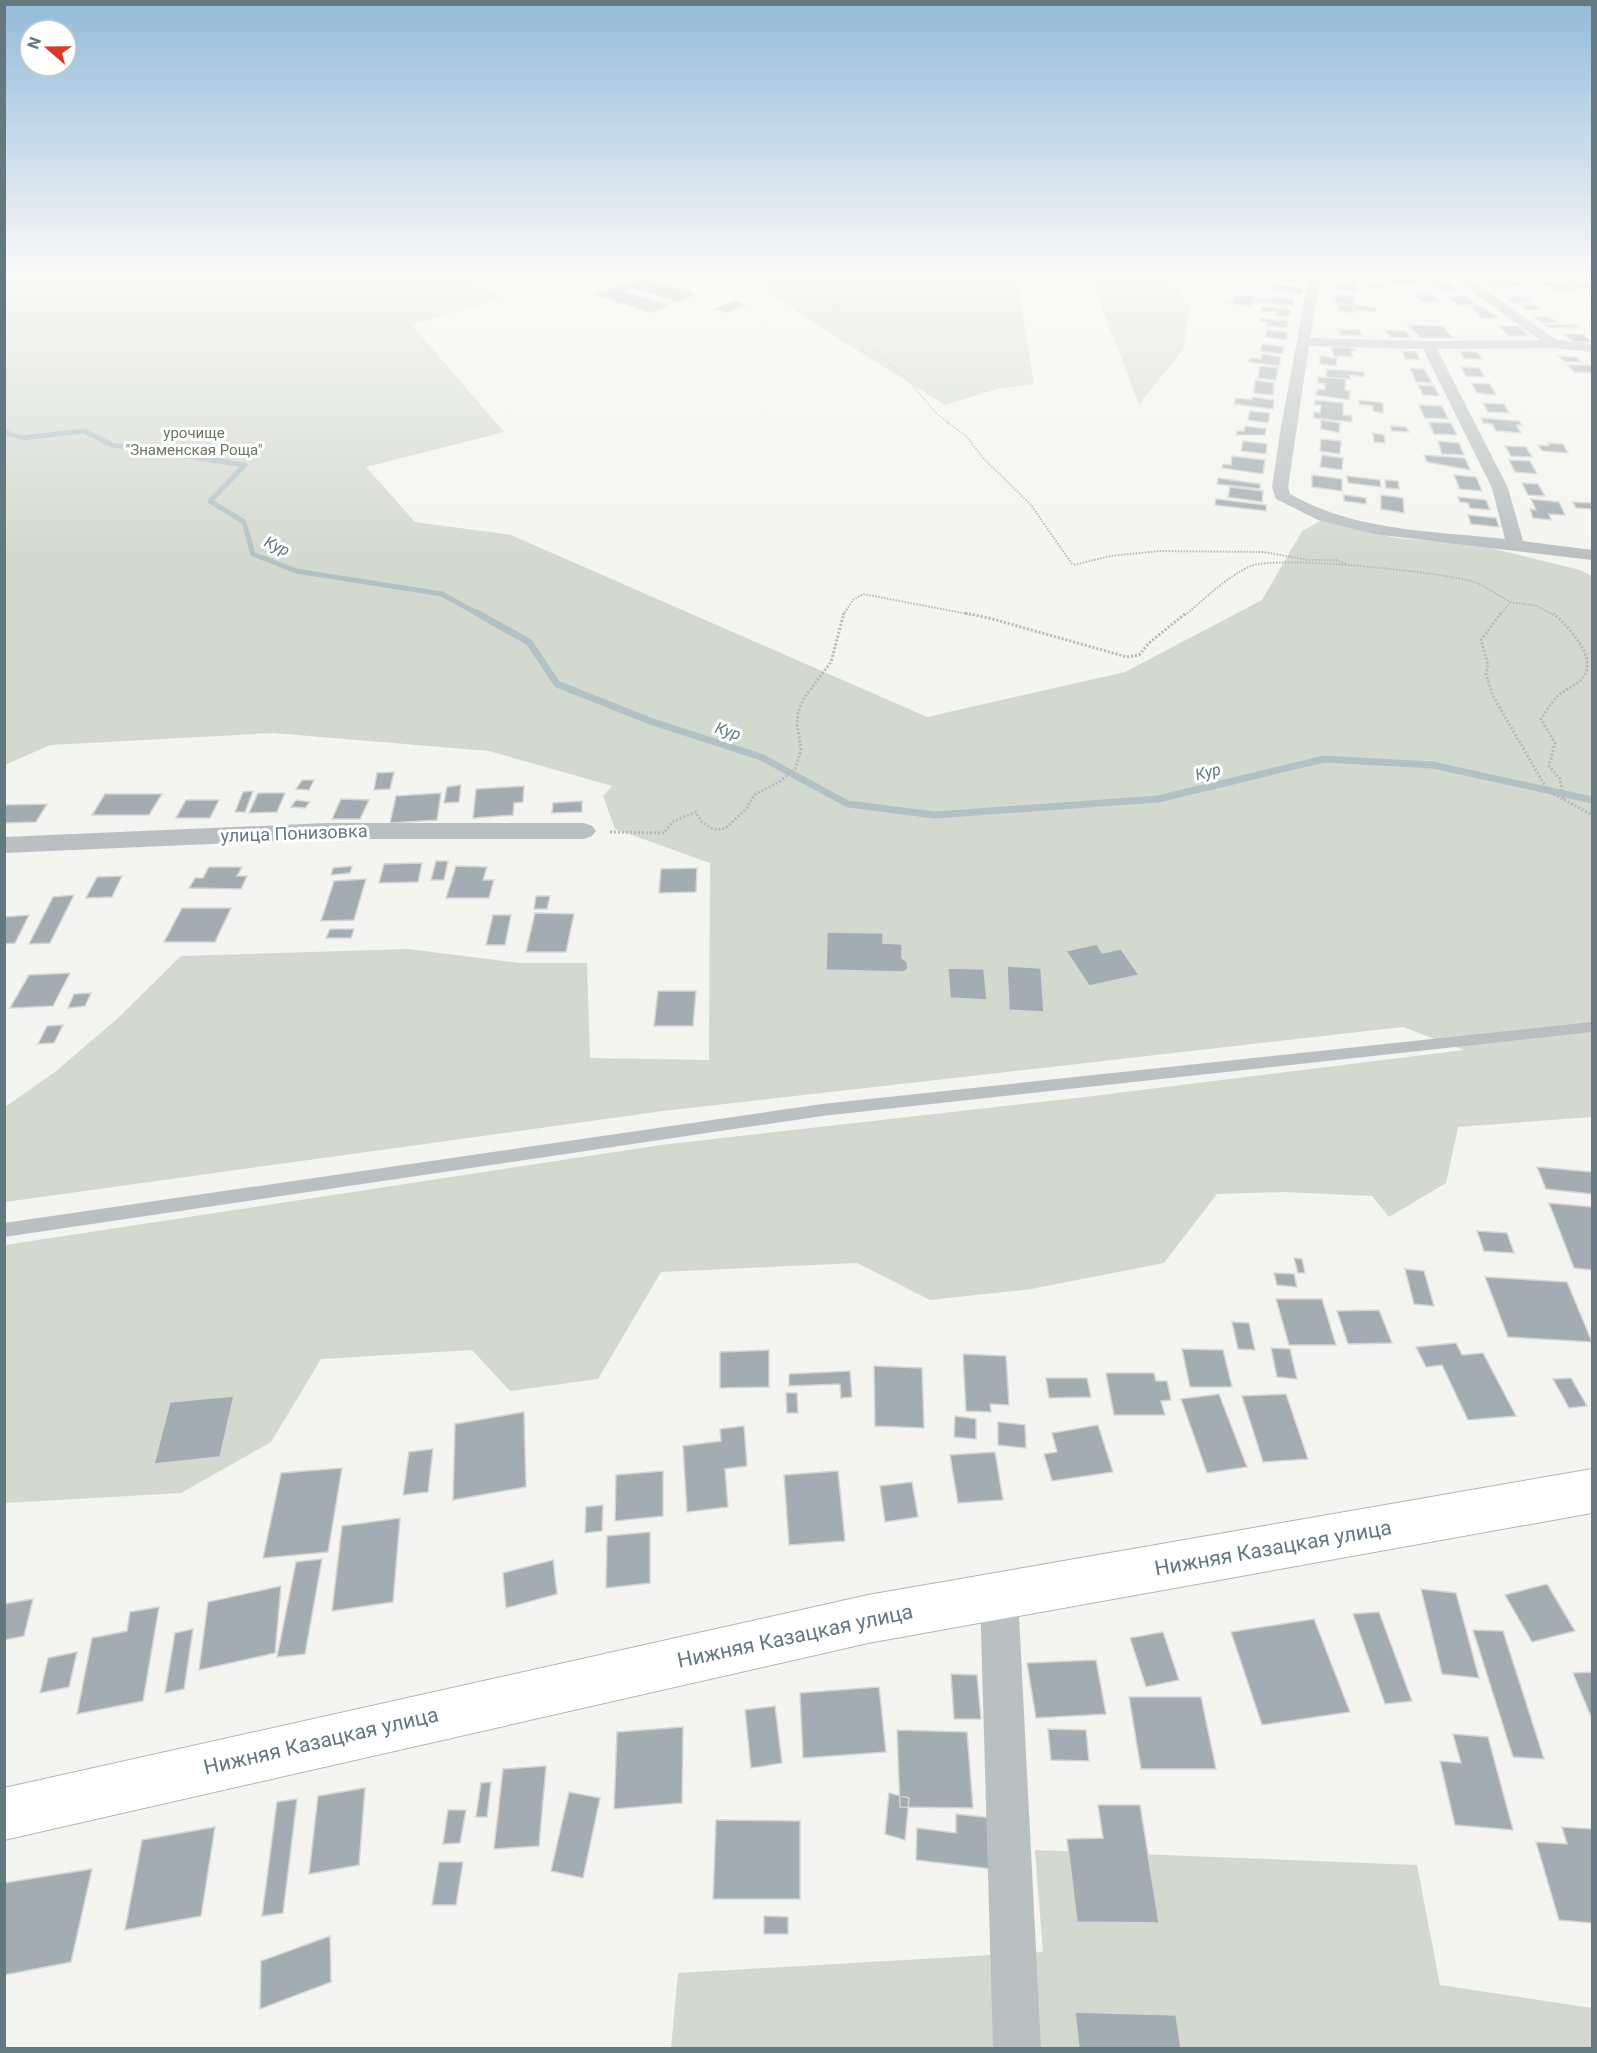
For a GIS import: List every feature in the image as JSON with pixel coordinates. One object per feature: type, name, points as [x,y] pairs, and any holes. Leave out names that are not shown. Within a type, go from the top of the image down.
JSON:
[{"type":"main road","name":"Нижняя Казацкая улица","points":[[4,1814],[867,1619],[1593,1491]]},
{"type":"street","points":[[1299,367],[1280,487],[1282,496],[1297,507],[1323,516],[1398,533],[1593,555]]},
{"type":"street","points":[[1439,367],[1500,488],[1515,545]]},
{"type":"street","name":"улица Понизовка","points":[[4,845],[326,831],[584,831]]},
{"type":"street","points":[[999,1596],[1017,2049]]},
{"type":"lane","points":[[4,1230],[822,1110],[1593,1027]]},
{"type":"path","points":[[893,367],[909,381],[936,413],[967,437],[983,458],[1031,505],[1073,565],[1110,556],[1160,551],[1263,552],[1309,560],[1335,560],[1346,565]]},
{"type":"path","points":[[584,831],[664,833],[672,822],[696,812],[701,821],[717,830],[726,828],[747,808],[754,795],[790,773],[798,763],[801,751],[798,712],[811,687],[831,662],[846,607],[863,594],[989,618],[1127,657],[1139,655],[1149,643],[1235,575],[1252,566],[1267,563],[1398,569],[1458,578],[1475,582],[1510,602],[1540,606],[1561,620],[1582,648],[1587,672],[1582,679],[1558,696],[1541,719],[1555,743],[1549,766],[1560,779],[1564,801]]},
{"type":"path","points":[[1510,602],[1481,640],[1488,665],[1486,674],[1493,696],[1548,790],[1564,801],[1593,815]]},
{"type":"green space","name":"урочище \"Знаменская Роща\"","points":[[5,367],[448,367],[504,432],[366,467],[415,522],[511,535],[927,717],[1125,672],[1262,600],[1302,531],[1322,520],[1396,538],[1475,544],[1580,570],[1592,576],[1592,1117],[1458,1127],[1446,1183],[1389,1217],[1372,1196],[1283,1192],[1217,1194],[1164,1263],[1031,1289],[930,1300],[857,1263],[661,1272],[598,1379],[510,1391],[472,1350],[321,1359],[271,1442],[181,1493],[5,1503],[5,1245],[661,1145],[1085,1097],[1464,1050],[1403,1027],[663,1111],[5,1202],[5,1107],[55,1072],[117,1019],[181,956],[408,949],[520,963],[587,963],[590,1058],[709,1060],[710,863],[615,829],[603,796],[612,786],[489,751],[273,733],[50,745],[5,765]]},
{"type":"green space","points":[[884,367],[1031,367],[1034,384],[997,389],[945,405]]},
{"type":"green space","points":[[1125,367],[1169,367],[1139,404]]},
{"type":"green space","points":[[1035,1850],[1417,1865],[1440,1985],[1592,2008],[1592,2048],[671,2048],[678,1973],[1043,1952]]},
{"type":"building","points":[[1260,367],[1278,368],[1276,380],[1258,378]]},
{"type":"building","points":[[1461,367],[1479,368],[1485,377],[1466,376]]},
{"type":"building","points":[[1569,367],[1592,367],[1592,373],[1575,372]]},
{"type":"building","points":[[1410,368],[1424,369],[1432,383],[1416,382]]},
{"type":"building","points":[[1327,369],[1364,372],[1364,377],[1350,375],[1350,379],[1326,377]]},
{"type":"building","points":[[1318,377],[1346,379],[1345,390],[1350,391],[1349,400],[1316,395],[1317,389],[1325,390],[1325,384],[1318,383]]},
{"type":"building","points":[[1255,380],[1274,383],[1273,395],[1254,393]]},
{"type":"building","points":[[1471,383],[1490,384],[1496,395],[1477,393]]},
{"type":"building","points":[[1418,385],[1434,386],[1439,396],[1423,395]]},
{"type":"building","points":[[1253,397],[1274,400],[1273,409],[1234,404],[1236,398],[1252,400]]},
{"type":"building","points":[[1315,400],[1343,403],[1343,415],[1352,416],[1352,422],[1314,418],[1314,412],[1320,413],[1321,405],[1315,405]]},
{"type":"building","points":[[1359,400],[1383,403],[1383,413],[1373,411],[1373,406],[1359,404]]},
{"type":"building","points":[[1483,403],[1504,404],[1509,413],[1488,412]]},
{"type":"building","points":[[1419,405],[1442,406],[1448,419],[1425,418]]},
{"type":"building","points":[[1250,411],[1270,413],[1268,423],[1248,420]]},
{"type":"building","points":[[1481,418],[1519,421],[1522,425],[1516,425],[1521,433],[1496,431],[1492,424],[1483,423]]},
{"type":"building","points":[[1321,420],[1340,423],[1339,433],[1321,429]]},
{"type":"building","points":[[1429,422],[1451,423],[1457,435],[1434,434]]},
{"type":"building","points":[[1245,426],[1266,429],[1265,435],[1236,435],[1237,431],[1244,431]]},
{"type":"building","points":[[1390,426],[1406,427],[1409,432],[1392,431]]},
{"type":"building","points":[[1373,433],[1384,435],[1385,443],[1374,442]]},
{"type":"building","points":[[1321,439],[1341,441],[1340,454],[1320,451]]},
{"type":"building","points":[[1243,441],[1267,444],[1266,454],[1241,451]]},
{"type":"building","points":[[1438,441],[1459,443],[1464,455],[1442,454]]},
{"type":"building","points":[[1548,443],[1563,444],[1568,453],[1542,451],[1538,445],[1549,446]]},
{"type":"building","points":[[1505,446],[1526,447],[1532,457],[1511,456]]},
{"type":"building","points":[[1322,455],[1343,458],[1342,470],[1320,467]]},
{"type":"building","points":[[1424,455],[1465,458],[1470,470],[1427,462]]},
{"type":"building","points":[[1232,456],[1265,460],[1263,474],[1222,468],[1223,464],[1231,465]]},
{"type":"building","points":[[1509,460],[1530,461],[1537,474],[1515,472]]},
{"type":"building","points":[[1312,475],[1342,479],[1342,491],[1312,487]]},
{"type":"building","points":[[1454,475],[1476,477],[1482,491],[1460,489]]},
{"type":"building","points":[[1347,476],[1380,480],[1381,487],[1348,483]]},
{"type":"building","points":[[1218,478],[1260,484],[1260,489],[1217,484]]},
{"type":"building","points":[[1385,480],[1398,481],[1399,489],[1386,488]]},
{"type":"building","points":[[1522,483],[1538,484],[1545,496],[1528,495]]},
{"type":"building","points":[[1230,487],[1263,491],[1262,502],[1228,497]]},
{"type":"building","points":[[1344,495],[1366,498],[1366,504],[1344,501]]},
{"type":"building","points":[[1381,495],[1403,498],[1404,513],[1381,509]]},
{"type":"building","points":[[1458,497],[1486,500],[1490,510],[1470,508],[1468,503],[1460,502]]},
{"type":"building","points":[[1216,499],[1266,505],[1266,511],[1215,505]]},
{"type":"building","points":[[1531,499],[1559,502],[1565,515],[1549,514],[1551,520],[1533,518],[1530,509],[1536,510]]},
{"type":"building","points":[[1573,502],[1591,503],[1592,509],[1576,508]]},
{"type":"building","points":[[1468,515],[1496,518],[1499,527],[1471,524]]},
{"type":"building","points":[[394,772],[390,789],[374,790],[377,773]]},
{"type":"building","points":[[302,780],[314,780],[309,790],[296,789]]},
{"type":"building","points":[[461,785],[459,802],[444,803],[447,787]]},
{"type":"building","points":[[524,786],[523,802],[514,803],[513,815],[473,818],[476,789]]},
{"type":"building","points":[[253,791],[245,812],[235,812],[243,792]]},
{"type":"building","points":[[258,793],[285,793],[277,812],[249,813]]},
{"type":"building","points":[[441,793],[437,820],[390,823],[396,796]]},
{"type":"building","points":[[105,794],[162,794],[149,815],[92,815]]},
{"type":"building","points":[[341,799],[369,800],[360,819],[332,819]]},
{"type":"building","points":[[186,800],[219,800],[210,818],[176,818]]},
{"type":"building","points":[[296,800],[310,802],[305,808],[291,807]]},
{"type":"building","points":[[582,801],[582,812],[552,813],[553,803]]},
{"type":"building","points":[[47,804],[36,822],[4,823],[4,805]]},
{"type":"building","points":[[436,861],[448,861],[444,880],[431,880]]},
{"type":"building","points":[[422,863],[418,882],[379,883],[384,864]]},
{"type":"building","points":[[352,866],[350,873],[331,875],[333,868]]},
{"type":"building","points":[[456,866],[487,867],[483,880],[494,880],[489,898],[446,898]]},
{"type":"building","points":[[209,867],[242,867],[237,876],[247,876],[241,889],[189,888],[195,878],[203,878]]},
{"type":"building","points":[[697,868],[696,892],[659,893],[661,869]]},
{"type":"building","points":[[122,876],[112,897],[86,898],[97,877]]},
{"type":"building","points":[[366,879],[354,920],[321,921],[334,881]]},
{"type":"building","points":[[74,895],[50,943],[29,944],[53,897]]},
{"type":"building","points":[[536,896],[550,896],[547,909],[534,909]]},
{"type":"building","points":[[182,908],[231,908],[215,942],[164,942]]},
{"type":"building","points":[[535,913],[574,914],[566,952],[526,952]]},
{"type":"building","points":[[29,915],[15,943],[4,944],[4,917]]},
{"type":"building","points":[[493,915],[511,915],[505,945],[486,945]]},
{"type":"building","points":[[330,929],[354,929],[351,938],[326,938]]},
{"type":"building","points":[[827,932],[883,933],[883,943],[902,944],[902,958],[907,962],[908,969],[903,972],[826,970]]},
{"type":"building","points":[[1097,944],[1102,953],[1121,949],[1139,975],[1089,986],[1066,951]]},
{"type":"building","points":[[1007,966],[1041,968],[1044,1012],[1009,1010]]},
{"type":"building","points":[[948,968],[984,969],[987,1000],[950,998]]},
{"type":"building","points":[[70,973],[53,1006],[10,1008],[29,975]]},
{"type":"building","points":[[658,991],[696,991],[693,1026],[654,1026]]},
{"type":"building","points":[[91,993],[85,1006],[68,1008],[74,994]]},
{"type":"building","points":[[63,1025],[54,1043],[38,1044],[47,1026]]},
{"type":"building","points":[[1537,1167],[1592,1172],[1592,1194],[1546,1189]]},
{"type":"building","points":[[1549,1203],[1592,1207],[1592,1270],[1574,1268]]},
{"type":"building","points":[[1477,1231],[1507,1233],[1514,1253],[1484,1251]]},
{"type":"building","points":[[1294,1258],[1302,1259],[1305,1273],[1298,1273]]},
{"type":"building","points":[[1405,1269],[1424,1271],[1434,1306],[1414,1304]]},
{"type":"building","points":[[1274,1273],[1294,1274],[1297,1287],[1277,1285]]},
{"type":"building","points":[[1485,1277],[1567,1282],[1592,1342],[1508,1337]]},
{"type":"building","points":[[1276,1299],[1322,1299],[1336,1345],[1289,1345]]},
{"type":"building","points":[[1379,1310],[1392,1343],[1348,1344],[1337,1311]]},
{"type":"building","points":[[1232,1322],[1249,1323],[1255,1350],[1238,1349]]},
{"type":"building","points":[[1456,1343],[1462,1355],[1483,1353],[1516,1416],[1468,1420],[1442,1365],[1426,1367],[1416,1347]]},
{"type":"building","points":[[1271,1348],[1290,1349],[1297,1379],[1277,1377]]},
{"type":"building","points":[[1182,1349],[1223,1350],[1232,1387],[1190,1387]]},
{"type":"building","points":[[769,1350],[769,1387],[720,1388],[720,1352]]},
{"type":"building","points":[[963,1354],[1006,1356],[1009,1405],[990,1404],[991,1412],[966,1411]]},
{"type":"building","points":[[874,1366],[922,1368],[924,1428],[875,1426]]},
{"type":"building","points":[[850,1371],[852,1397],[841,1398],[840,1384],[789,1386],[789,1374]]},
{"type":"building","points":[[1106,1373],[1154,1373],[1156,1381],[1167,1381],[1171,1400],[1161,1401],[1165,1415],[1114,1415]]},
{"type":"building","points":[[1046,1378],[1087,1378],[1091,1397],[1049,1398]]},
{"type":"building","points":[[1571,1378],[1587,1406],[1569,1408],[1553,1379]]},
{"type":"building","points":[[786,1393],[797,1393],[798,1413],[787,1413]]},
{"type":"building","points":[[1219,1394],[1247,1467],[1207,1473],[1181,1399]]},
{"type":"building","points":[[1286,1394],[1308,1459],[1263,1462],[1242,1396]]},
{"type":"building","points":[[234,1396],[220,1457],[154,1464],[170,1402]]},
{"type":"building","points":[[524,1412],[526,1487],[453,1500],[455,1424]]},
{"type":"building","points":[[955,1416],[976,1419],[976,1439],[954,1437]]},
{"type":"building","points":[[998,1422],[1025,1425],[1026,1448],[998,1445]]},
{"type":"building","points":[[1098,1425],[1113,1472],[1052,1481],[1044,1454],[1057,1452],[1052,1433]]},
{"type":"building","points":[[744,1426],[747,1466],[725,1469],[728,1507],[687,1512],[683,1446],[721,1441],[720,1429]]},
{"type":"building","points":[[433,1449],[428,1492],[403,1495],[409,1452]]},
{"type":"building","points":[[995,1452],[1003,1500],[958,1503],[950,1455]]},
{"type":"building","points":[[342,1468],[328,1552],[263,1558],[281,1473]]},
{"type":"building","points":[[663,1471],[663,1516],[615,1521],[616,1475]]},
{"type":"building","points":[[838,1471],[845,1541],[789,1545],[784,1475]]},
{"type":"building","points":[[912,1482],[918,1517],[885,1522],[880,1486]]},
{"type":"building","points":[[603,1505],[602,1531],[585,1533],[586,1507]]},
{"type":"building","points":[[400,1518],[393,1602],[332,1611],[342,1526]]},
{"type":"building","points":[[650,1532],[650,1583],[606,1588],[607,1536]]},
{"type":"building","points":[[322,1559],[305,1654],[277,1657],[296,1562]]},
{"type":"building","points":[[553,1560],[557,1594],[506,1608],[503,1573]]},
{"type":"building","points":[[1547,1584],[1575,1631],[1532,1642],[1505,1595]]},
{"type":"building","points":[[281,1586],[275,1653],[199,1670],[208,1602]]},
{"type":"building","points":[[1421,1589],[1456,1593],[1479,1678],[1442,1674]]},
{"type":"building","points":[[33,1599],[24,1636],[4,1640],[4,1604]]},
{"type":"building","points":[[159,1607],[143,1701],[77,1714],[92,1638],[127,1631],[130,1612]]},
{"type":"building","points":[[1379,1612],[1412,1701],[1385,1704],[1353,1614]]},
{"type":"building","points":[[1314,1619],[1350,1712],[1262,1725],[1231,1632]]},
{"type":"building","points":[[193,1629],[184,1689],[165,1693],[175,1633]]},
{"type":"building","points":[[1473,1630],[1503,1631],[1544,1759],[1513,1757]]},
{"type":"building","points":[[1163,1632],[1179,1680],[1146,1687],[1130,1638]]},
{"type":"building","points":[[77,1652],[69,1687],[40,1693],[48,1658]]},
{"type":"building","points":[[1096,1660],[1106,1714],[1036,1718],[1027,1663]]},
{"type":"building","points":[[1592,1672],[1592,1719],[1573,1673]]},
{"type":"building","points":[[951,1674],[977,1675],[981,1719],[954,1719]]},
{"type":"building","points":[[879,1687],[886,1752],[803,1758],[800,1693]]},
{"type":"building","points":[[1129,1697],[1201,1697],[1216,1769],[1141,1769]]},
{"type":"building","points":[[775,1706],[782,1763],[751,1768],[745,1710]]},
{"type":"building","points":[[683,1727],[682,1803],[614,1809],[617,1732]]},
{"type":"building","points":[[1048,1729],[1086,1730],[1089,1761],[1051,1760]]},
{"type":"building","points":[[897,1730],[967,1732],[973,1808],[900,1807]]},
{"type":"building","points":[[1453,1734],[1488,1737],[1513,1830],[1455,1825],[1440,1761],[1461,1763]]},
{"type":"building","points":[[546,1766],[539,1846],[494,1849],[503,1769]]},
{"type":"building","points":[[491,1782],[487,1817],[476,1817],[481,1783]]},
{"type":"building","points":[[365,1788],[359,1865],[309,1874],[318,1796]]},
{"type":"building","points":[[569,1792],[600,1798],[583,1878],[551,1871]]},
{"type":"building","points":[[889,1793],[909,1798],[905,1840],[885,1834]]},
{"type":"building","points":[[297,1799],[283,1913],[262,1916],[277,1802]]},
{"type":"building","points":[[1098,1805],[1140,1805],[1159,1923],[1077,1922],[1067,1839],[1103,1838]]},
{"type":"building","points":[[448,1810],[466,1810],[460,1843],[443,1844]]},
{"type":"building","points":[[956,1814],[992,1818],[992,1869],[916,1860],[917,1828],[956,1833]]},
{"type":"building","points":[[716,1820],[800,1821],[800,1899],[713,1899]]},
{"type":"building","points":[[215,1827],[201,1916],[125,1930],[142,1840]]},
{"type":"building","points":[[1562,1827],[1592,1829],[1592,1923],[1559,1920],[1536,1842],[1567,1844]]},
{"type":"building","points":[[439,1862],[463,1862],[456,1905],[432,1905]]},
{"type":"building","points":[[92,1869],[71,1962],[4,1975],[4,1883]]},
{"type":"building","points":[[764,1916],[788,1917],[788,1934],[764,1934]]},
{"type":"building","points":[[330,1936],[331,1982],[260,2009],[261,1961]]},
{"type":"building","points":[[1075,2012],[1176,2015],[1181,2048],[1079,2048]]},
{"type":"waterway","name":"Кур","points":[[4,432],[22,438],[84,431],[112,445],[245,465],[210,501],[244,522],[253,554],[296,571],[442,594],[480,615]]},
{"type":"waterway","name":"Кур","points":[[477,613],[529,642],[557,684],[650,721],[761,757],[848,804],[935,815],[1158,799],[1324,759],[1433,765],[1592,800]]}]
